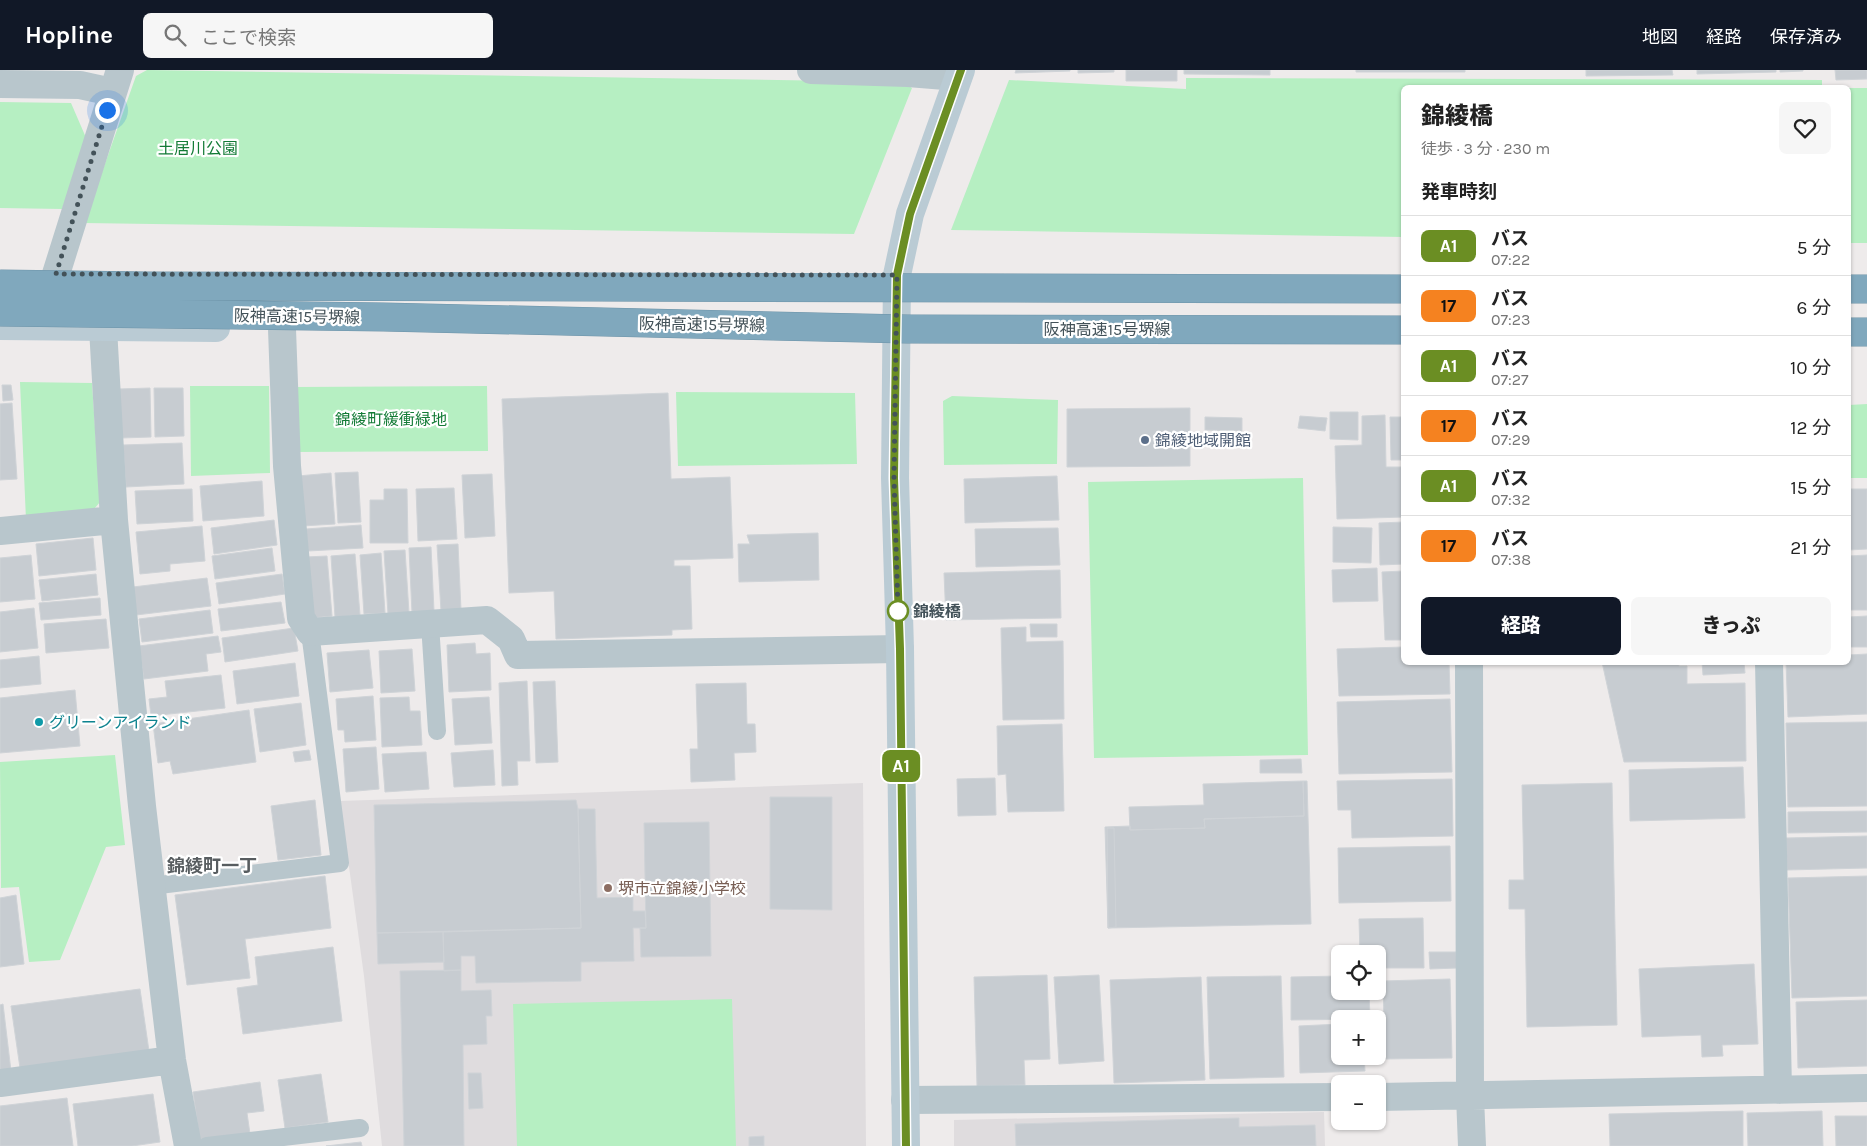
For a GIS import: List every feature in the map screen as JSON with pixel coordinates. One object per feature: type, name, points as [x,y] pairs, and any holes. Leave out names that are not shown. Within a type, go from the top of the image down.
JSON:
[{"type":"highway","name":"阪神高速15号堺線","points":[[0,284],[166,286],[1401,288]]},
{"type":"highway","points":[[1851,289],[1867,290]]},
{"type":"highway","name":"阪神高速15号堺線","points":[[0,312],[384,316],[908,329],[1401,330]]},
{"type":"highway","points":[[1851,332],[1867,332]]},
{"type":"street","points":[[811,70],[960,74],[910,214],[897,275],[894,478],[900,649],[906,1146]]},
{"type":"street","points":[[0,84],[80,85],[116,81],[56,274]]},
{"type":"street","points":[[0,274],[897,275],[1401,279]]},
{"type":"street","points":[[1851,283],[1867,283]]},
{"type":"street","points":[[0,326],[1401,342]]},
{"type":"street","points":[[103,328],[114,520],[151,886],[172,1060],[188,1146]]},
{"type":"street","points":[[282,329],[287,466],[299,599],[301,618],[310,632],[487,620],[511,639],[518,655],[900,649]]},
{"type":"street","points":[[1851,340],[1867,340]]},
{"type":"street","points":[[0,531],[114,520]]},
{"type":"street","points":[[1469,665],[1470,1096],[1472,1146]]},
{"type":"street","points":[[1769,665],[1778,1090]]},
{"type":"street","points":[[0,1083],[172,1060]]},
{"type":"street","points":[[1386,1097],[1867,1088]]},
{"type":"street","points":[[905,1100],[1331,1097]]},
{"type":"lane","points":[[430,624],[437,731]]},
{"type":"lane","points":[[151,886],[340,863],[310,632]]},
{"type":"lane","points":[[207,1146],[360,1128]]},
{"type":"shaded area","name":"堺市立錦綾小学校","points":[[863,783],[866,1146],[382,1146],[364,976],[340,801]]},
{"type":"shaded area","points":[[1324,1112],[1325,1146],[954,1146],[954,1120]]},
{"type":"green space","name":"土居川公園","points":[[147,70],[902,82],[912,88],[854,234],[84,223],[136,76]]},
{"type":"green space","points":[[1186,78],[1822,80],[1822,85],[1401,85],[1401,237],[951,230],[1009,80],[1186,89]]},
{"type":"green space","points":[[1851,88],[1867,88],[1867,243],[1851,243]]},
{"type":"green space","points":[[0,102],[71,103],[87,140],[62,209],[0,208]]},
{"type":"green space","points":[[20,382],[92,383],[100,502],[89,515],[26,520]]},
{"type":"green space","points":[[190,386],[269,386],[270,473],[191,476]]},
{"type":"green space","name":"錦綾町緩衝緑地","points":[[487,386],[488,451],[295,452],[295,387]]},
{"type":"green space","points":[[676,392],[855,393],[857,464],[678,466]]},
{"type":"green space","points":[[952,396],[1058,400],[1057,464],[944,465],[943,401]]},
{"type":"green space","points":[[1867,404],[1867,478],[1851,478],[1851,405]]},
{"type":"green space","points":[[1303,478],[1308,755],[1094,758],[1088,482]]},
{"type":"green space","points":[[115,755],[125,845],[106,847],[60,960],[29,962],[19,887],[1,888],[0,762]]},
{"type":"green space","points":[[732,999],[736,1146],[517,1146],[513,1004]]},
{"type":"building","points":[[1016,70],[1070,70],[1070,71],[1015,73]]},
{"type":"building","points":[[1078,70],[1114,70],[1114,72],[1078,73]]},
{"type":"building","points":[[1126,70],[1177,70],[1177,81],[1126,81]]},
{"type":"building","points":[[1184,70],[1270,70],[1270,75],[1184,74]]},
{"type":"building","points":[[1356,70],[1465,70],[1465,72],[1356,72]]},
{"type":"building","points":[[1586,70],[1672,70],[1673,75],[1586,76]]},
{"type":"building","points":[[1697,70],[1776,70],[1776,72],[1697,74]]},
{"type":"building","points":[[1780,70],[1803,70],[1803,71],[1780,72]]},
{"type":"building","points":[[1835,70],[1867,70],[1867,79],[1836,80]]},
{"type":"building","points":[[2,385],[11,385],[13,400],[3,401]]},
{"type":"building","points":[[150,388],[151,437],[121,438],[119,389]]},
{"type":"building","points":[[154,388],[183,388],[184,436],[155,437]]},
{"type":"building","points":[[668,393],[671,479],[730,477],[733,558],[674,560],[674,566],[690,566],[692,629],[672,630],[672,635],[556,639],[554,591],[509,593],[502,399]]},
{"type":"building","points":[[12,403],[17,479],[0,480],[0,404]]},
{"type":"building","points":[[1190,408],[1190,466],[1067,467],[1067,409]]},
{"type":"building","points":[[1330,412],[1358,412],[1358,440],[1330,439]]},
{"type":"building","points":[[1385,415],[1386,467],[1401,467],[1401,517],[1337,519],[1335,446],[1362,445],[1362,416]]},
{"type":"building","points":[[1300,416],[1327,418],[1325,431],[1298,428]]},
{"type":"building","points":[[1205,417],[1242,418],[1242,431],[1205,430]]},
{"type":"building","points":[[1390,417],[1401,417],[1401,460],[1391,460]]},
{"type":"building","points":[[182,443],[184,484],[126,487],[123,445]]},
{"type":"building","points":[[358,472],[361,522],[338,523],[335,473]]},
{"type":"building","points":[[331,473],[335,524],[302,526],[298,476]]},
{"type":"building","points":[[492,474],[495,536],[465,538],[462,475]]},
{"type":"building","points":[[1057,476],[1059,520],[965,523],[964,479]]},
{"type":"building","points":[[262,481],[264,516],[203,521],[200,486]]},
{"type":"building","points":[[454,488],[457,539],[418,541],[416,489]]},
{"type":"building","points":[[192,489],[193,521],[137,524],[135,491]]},
{"type":"building","points":[[384,489],[407,489],[408,543],[370,543],[370,500],[384,500]]},
{"type":"building","points":[[1851,489],[1867,489],[1867,549],[1851,550]]},
{"type":"building","points":[[274,520],[277,545],[214,554],[211,528]]},
{"type":"building","points":[[1401,522],[1401,564],[1380,565],[1379,523]]},
{"type":"building","points":[[361,525],[363,548],[308,551],[306,529]]},
{"type":"building","points":[[202,526],[205,561],[170,564],[170,571],[140,574],[136,532]]},
{"type":"building","points":[[1333,527],[1372,528],[1371,563],[1333,562]]},
{"type":"building","points":[[1058,528],[1060,565],[976,567],[975,529]]},
{"type":"building","points":[[818,533],[819,580],[739,582],[738,544],[750,544],[747,535]]},
{"type":"building","points":[[93,538],[96,570],[39,576],[36,544]]},
{"type":"building","points":[[458,544],[461,610],[441,611],[437,545]]},
{"type":"building","points":[[431,547],[434,611],[412,613],[409,548]]},
{"type":"building","points":[[272,548],[275,571],[215,579],[212,556]]},
{"type":"building","points":[[405,550],[409,613],[388,614],[384,551]]},
{"type":"building","points":[[381,553],[385,613],[364,614],[360,555]]},
{"type":"building","points":[[355,554],[360,615],[335,617],[331,556]]},
{"type":"building","points":[[31,555],[35,599],[0,602],[0,558]]},
{"type":"building","points":[[1867,555],[1867,610],[1851,610],[1851,556]]},
{"type":"building","points":[[327,556],[332,616],[311,618],[306,557]]},
{"type":"building","points":[[1377,568],[1378,601],[1333,602],[1332,570]]},
{"type":"building","points":[[1060,570],[1061,618],[946,620],[944,573]]},
{"type":"building","points":[[1401,571],[1401,640],[1385,640],[1382,572]]},
{"type":"building","points":[[96,574],[98,595],[42,601],[39,580]]},
{"type":"building","points":[[282,574],[285,594],[219,604],[216,583]]},
{"type":"building","points":[[207,578],[211,606],[136,615],[133,587]]},
{"type":"building","points":[[100,598],[101,615],[41,620],[39,603]]},
{"type":"building","points":[[281,602],[285,623],[221,631],[218,609]]},
{"type":"building","points":[[34,608],[38,648],[0,652],[0,612]]},
{"type":"building","points":[[210,610],[213,633],[142,642],[139,619]]},
{"type":"building","points":[[1867,616],[1867,647],[1851,647],[1851,617]]},
{"type":"building","points":[[106,619],[109,648],[46,653],[44,624]]},
{"type":"building","points":[[1030,624],[1057,624],[1057,637],[1031,637]]},
{"type":"building","points":[[1026,627],[1026,642],[1063,641],[1064,719],[1003,720],[1001,628]]},
{"type":"building","points":[[294,628],[298,651],[225,662],[222,638]]},
{"type":"building","points":[[218,636],[221,652],[206,654],[208,671],[144,679],[139,646]]},
{"type":"building","points":[[475,643],[476,654],[490,653],[491,690],[449,692],[447,645]]},
{"type":"building","points":[[1401,647],[1401,665],[1449,665],[1450,694],[1339,696],[1337,649]]},
{"type":"building","points":[[412,649],[415,691],[381,693],[379,651]]},
{"type":"building","points":[[369,650],[373,688],[330,692],[327,653]]},
{"type":"building","points":[[1867,654],[1867,714],[1788,717],[1786,665],[1851,665],[1851,655]]},
{"type":"building","points":[[39,656],[41,684],[0,688],[0,660]]},
{"type":"building","points":[[295,663],[299,696],[237,704],[233,671]]},
{"type":"building","points":[[1603,665],[1687,666],[1687,684],[1745,683],[1746,761],[1624,762]]},
{"type":"building","points":[[1702,665],[1744,665],[1745,673],[1703,675]]},
{"type":"building","points":[[221,675],[225,708],[151,716],[149,699],[167,697],[165,681]]},
{"type":"building","points":[[527,681],[530,761],[517,761],[518,785],[502,786],[499,683]]},
{"type":"building","points":[[555,681],[558,762],[536,763],[533,682]]},
{"type":"building","points":[[746,683],[747,724],[755,724],[756,752],[734,753],[735,780],[691,782],[690,749],[698,749],[696,684]]},
{"type":"building","name":"グリーンアイランド","points":[[75,690],[80,746],[0,753],[0,698]]},
{"type":"building","points":[[373,696],[376,740],[345,742],[344,730],[338,730],[336,699]]},
{"type":"building","points":[[409,697],[410,711],[420,711],[422,745],[382,747],[380,698]]},
{"type":"building","points":[[489,697],[492,743],[455,745],[452,699]]},
{"type":"building","points":[[1450,699],[1452,772],[1339,774],[1337,702]]},
{"type":"building","points":[[301,703],[306,745],[260,752],[254,709]]},
{"type":"building","points":[[249,710],[256,762],[173,774],[170,761],[158,763],[153,724]]},
{"type":"building","points":[[1867,722],[1867,806],[1788,807],[1786,723]]},
{"type":"building","points":[[1062,724],[1064,811],[1008,812],[1006,774],[998,775],[997,726]]},
{"type":"building","points":[[376,747],[379,789],[346,792],[343,749]]},
{"type":"building","points":[[309,750],[311,760],[295,762],[293,752]]},
{"type":"building","points":[[493,750],[495,785],[454,787],[451,753]]},
{"type":"building","points":[[426,752],[429,789],[385,792],[382,754]]},
{"type":"building","points":[[1301,759],[1302,773],[1260,773],[1260,760]]},
{"type":"building","points":[[1743,767],[1745,818],[1630,821],[1629,770]]},
{"type":"building","points":[[995,778],[996,815],[958,816],[957,779]]},
{"type":"building","points":[[1452,779],[1453,836],[1352,838],[1351,810],[1338,810],[1337,781]]},
{"type":"building","points":[[1303,781],[1304,816],[1204,819],[1205,828],[1130,830],[1129,807],[1204,805],[1203,784]]},
{"type":"building","points":[[1303,781],[1307,781],[1311,924],[1108,928],[1105,827],[1130,826],[1130,830],[1205,828],[1204,819],[1304,816]]},
{"type":"building","points":[[1612,783],[1617,1025],[1527,1027],[1525,909],[1509,909],[1509,880],[1524,880],[1522,785]]},
{"type":"building","points":[[770,797],[832,797],[832,910],[770,909]]},
{"type":"building","points":[[315,800],[321,855],[278,860],[271,806]]},
{"type":"building","points":[[576,800],[578,809],[581,928],[377,933],[374,805]]},
{"type":"building","points":[[578,809],[595,809],[597,898],[633,897],[633,911],[645,911],[646,928],[633,928],[634,961],[581,962],[581,981],[476,983],[475,956],[461,956],[461,970],[444,971],[443,932],[581,928]]},
{"type":"building","points":[[1867,811],[1867,832],[1788,833],[1788,812]]},
{"type":"building","points":[[709,822],[711,956],[641,957],[640,928],[646,928],[644,823]]},
{"type":"building","points":[[1107,828],[1114,828],[1116,927],[1108,928]]},
{"type":"building","points":[[1867,836],[1867,868],[1787,870],[1786,838]]},
{"type":"building","points":[[1450,846],[1451,901],[1339,903],[1338,848]]},
{"type":"building","points":[[325,876],[331,928],[245,939],[250,978],[187,985],[175,895]]},
{"type":"building","points":[[1867,876],[1867,996],[1792,998],[1788,878]]},
{"type":"building","points":[[16,895],[24,964],[0,967],[0,898]]},
{"type":"building","points":[[1423,918],[1424,968],[1386,968],[1386,945],[1360,945],[1359,919]]},
{"type":"building","points":[[443,932],[444,962],[378,964],[377,933]]},
{"type":"building","points":[[333,947],[342,1021],[243,1034],[237,988],[258,985],[255,957]]},
{"type":"building","points":[[1429,952],[1456,952],[1457,968],[1430,969]]},
{"type":"building","points":[[1754,964],[1758,1044],[1722,1045],[1723,1056],[1702,1057],[1701,1035],[1642,1037],[1639,969]]},
{"type":"building","points":[[461,970],[461,991],[491,990],[492,1016],[486,1016],[487,1044],[463,1045],[464,1146],[404,1146],[400,971]]},
{"type":"building","points":[[1047,975],[1050,1059],[1024,1060],[1025,1085],[977,1086],[974,977]]},
{"type":"building","points":[[1099,975],[1104,1061],[1059,1064],[1054,977]]},
{"type":"building","points":[[1281,976],[1284,1077],[1210,1079],[1207,977]]},
{"type":"building","points":[[1331,976],[1331,1000],[1369,1000],[1370,1010],[1331,1010],[1331,1019],[1291,1020],[1291,977]]},
{"type":"building","points":[[1201,977],[1205,1080],[1114,1083],[1110,980]]},
{"type":"building","points":[[1450,979],[1452,1058],[1386,1059],[1386,1010],[1384,1010],[1383,1000],[1386,1000],[1386,981]]},
{"type":"building","points":[[140,989],[149,1051],[20,1068],[11,1006]]},
{"type":"building","points":[[1867,1000],[1867,1066],[1798,1068],[1796,1002]]},
{"type":"building","points":[[3,1004],[11,1071],[0,1072],[0,1005]]},
{"type":"building","points":[[1331,1024],[1331,1065],[1365,1065],[1365,1071],[1300,1073],[1299,1026]]},
{"type":"building","points":[[468,1073],[481,1073],[483,1108],[469,1109]]},
{"type":"building","points":[[321,1074],[328,1122],[285,1128],[278,1080]]},
{"type":"building","points":[[260,1082],[264,1111],[247,1113],[250,1134],[200,1141],[193,1092]]},
{"type":"building","points":[[153,1094],[160,1142],[132,1146],[78,1146],[73,1104]]},
{"type":"building","points":[[67,1098],[73,1146],[0,1146],[0,1106]]},
{"type":"building","points":[[1743,1111],[1743,1146],[1610,1146],[1609,1114]]},
{"type":"building","points":[[1822,1111],[1823,1146],[1748,1146],[1747,1113]]},
{"type":"building","points":[[1835,1116],[1867,1116],[1867,1146],[1836,1146]]},
{"type":"building","points":[[1239,1118],[1239,1127],[1315,1125],[1316,1146],[1016,1146],[1015,1124]]},
{"type":"building","points":[[764,1136],[764,1146],[749,1146],[749,1137]]},
{"type":"building","points":[[361,1142],[362,1146],[326,1146]]},
{"type":"bus line","name":"A1","points":[[906,1146],[900,649],[894,478],[897,275],[910,214],[961,70]]},
{"type":"place","name":"錦綾地域開館","points":[[1145,440]]},
{"type":"place","name":"錦綾橋","points":[[898,611]]},
{"type":"place","name":"グリーンアイランド","points":[[39,722]]},
{"type":"place","name":"堺市立錦綾小学校","points":[[608,888]]},
{"type":"district","name":"錦綾町一丁","points":[[212,866]]},
{"type":"route","points":[[107,110],[56,274],[897,275],[894,478],[898,611]]}]
